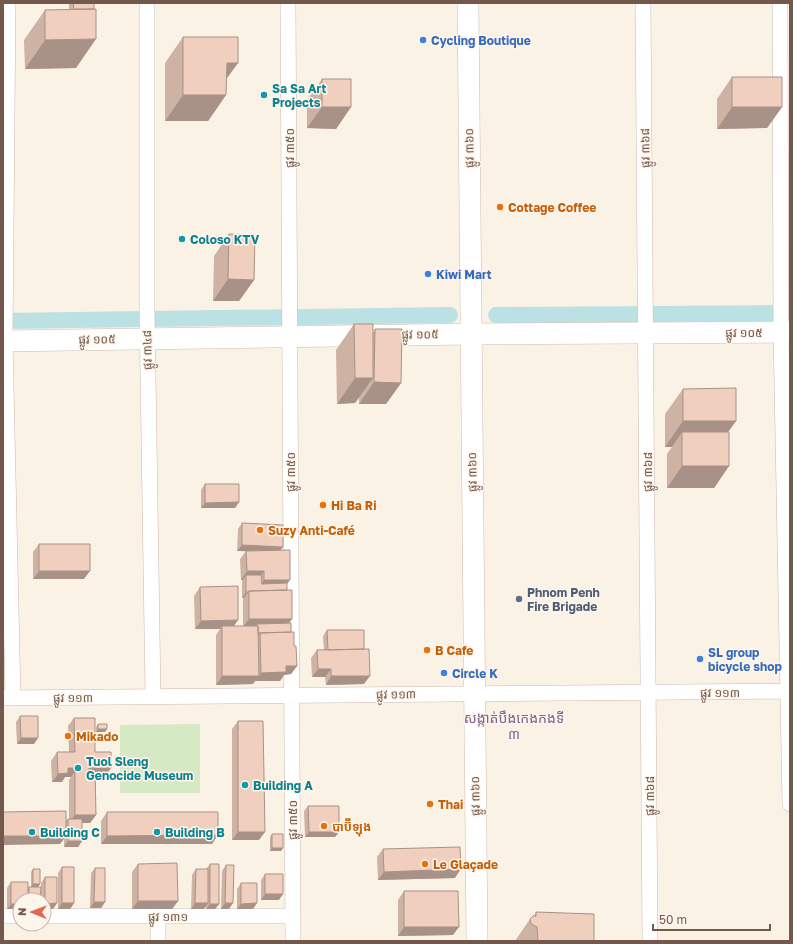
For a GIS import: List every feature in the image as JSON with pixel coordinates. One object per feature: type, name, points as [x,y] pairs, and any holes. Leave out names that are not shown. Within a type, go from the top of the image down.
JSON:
[{"type":"street","points":[[8,3],[4,337],[8,698]]},
{"type":"street","name":"ផ្លូវ ៣៤៨","points":[[147,3],[147,334],[153,696]]},
{"type":"street","name":"ផ្លូវ ៣៥០","points":[[288,3],[293,941]]},
{"type":"street","name":"ផ្លូវ ៣៦០","points":[[468,3],[477,941]]},
{"type":"street","name":"ផ្លូវ ៣៦៨","points":[[643,3],[650,941]]},
{"type":"street","points":[[780,3],[781,303],[784,328],[790,804]]},
{"type":"street","name":"ផ្លូវ ១០៥","points":[[4,337],[289,331],[471,321],[646,327],[784,328]]},
{"type":"street","name":"ផ្លូវ ១១៣","points":[[8,698],[789,691]]},
{"type":"street","name":"ផ្លូវ ១៣១","points":[[52,916],[293,916]]},
{"type":"street","points":[[158,916],[158,941]]},
{"type":"green space","points":[[200,724],[200,793],[120,793],[120,725]]},
{"type":"building","points":[[73,3],[94,3],[94,9],[74,9]]},
{"type":"building","points":[[96,9],[96,39],[45,40],[45,10]]},
{"type":"building","points":[[183,37],[238,37],[238,63],[227,63],[226,95],[183,95]]},
{"type":"building","points":[[732,77],[782,77],[782,107],[732,107]]},
{"type":"building","points":[[322,79],[351,79],[351,107],[322,107]]},
{"type":"building","points":[[229,234],[255,235],[254,280],[228,279]]},
{"type":"building","points":[[354,324],[373,324],[373,378],[355,378]]},
{"type":"building","points":[[375,329],[402,329],[401,383],[374,382]]},
{"type":"building","points":[[736,388],[736,421],[683,421],[683,389]]},
{"type":"building","points":[[682,432],[729,432],[729,466],[682,466]]},
{"type":"building","points":[[205,484],[239,484],[239,502],[205,503]]},
{"type":"building","points":[[242,523],[283,525],[283,547],[242,545]]},
{"type":"building","points":[[39,544],[90,544],[90,571],[39,571]]},
{"type":"building","points":[[290,550],[290,580],[264,580],[264,571],[247,571],[246,551]]},
{"type":"building","points":[[246,575],[261,575],[262,584],[287,583],[287,590],[246,592]]},
{"type":"building","points":[[238,586],[238,620],[201,621],[200,587]]},
{"type":"building","points":[[292,590],[292,619],[249,619],[249,591]]},
{"type":"building","points":[[291,623],[291,632],[258,633],[257,624]]},
{"type":"building","points":[[222,626],[258,626],[259,676],[222,676]]},
{"type":"building","points":[[327,630],[364,630],[364,649],[328,650]]},
{"type":"building","points":[[294,632],[294,646],[296,646],[297,666],[286,666],[286,672],[261,673],[260,633]]},
{"type":"building","points":[[369,649],[370,676],[331,676],[331,669],[318,669],[317,650]]},
{"type":"building","points":[[20,716],[38,716],[38,738],[21,738]]},
{"type":"building","name":"Tuol Sleng Genocide Museum","points":[[74,718],[95,718],[95,752],[111,752],[111,768],[89,768],[89,771],[95,771],[96,815],[75,815],[75,771],[80,771],[80,768],[68,768],[68,773],[58,774],[57,752],[75,752]]},
{"type":"building","name":"Building A","points":[[238,721],[263,721],[265,832],[238,832]]},
{"type":"building","points":[[98,724],[107,724],[107,729],[98,729]]},
{"type":"building","points":[[308,806],[339,806],[339,832],[309,832]]},
{"type":"building","points":[[66,811],[66,836],[3,836],[3,812]]},
{"type":"building","points":[[107,812],[218,812],[218,835],[107,836]]},
{"type":"building","points":[[68,819],[82,819],[82,841],[68,841]]},
{"type":"building","points":[[272,834],[283,834],[283,848],[272,848]]},
{"type":"building","points":[[460,847],[461,869],[384,872],[383,849]]},
{"type":"building","points":[[177,863],[178,901],[138,901],[138,864]]},
{"type":"building","points":[[210,864],[219,864],[219,904],[210,904]]},
{"type":"building","points":[[226,865],[234,865],[233,903],[225,903]]},
{"type":"building","points":[[62,867],[74,867],[74,903],[62,903]]},
{"type":"building","points":[[95,868],[105,868],[105,902],[94,902]]},
{"type":"building","points":[[33,869],[40,869],[40,884],[33,884]]},
{"type":"building","points":[[196,869],[208,869],[208,903],[195,903]]},
{"type":"building","points":[[265,874],[283,874],[283,894],[265,894]]},
{"type":"building","points":[[45,877],[57,877],[57,903],[52,903],[52,892],[45,892]]},
{"type":"building","points":[[11,882],[28,882],[28,892],[12,892],[11,904]]},
{"type":"building","points":[[241,883],[257,883],[257,903],[241,904]]},
{"type":"building","points":[[29,887],[41,887],[41,892],[29,892]]},
{"type":"building","points":[[404,891],[458,891],[459,927],[404,927]]},
{"type":"building","points":[[536,912],[594,914],[594,941],[538,941],[537,927],[531,924],[530,919],[533,916],[536,916]]},
{"type":"waterway","points":[[496,315],[790,313]]},
{"type":"waterway","points":[[3,321],[450,315]]},
{"type":"place","name":"Cycling Boutique","points":[[423,40]]},
{"type":"place","name":"Sa Sa Art Projects","points":[[264,95]]},
{"type":"place","name":"Cottage Coffee","points":[[500,207]]},
{"type":"place","name":"Coloso KTV","points":[[182,239]]},
{"type":"place","name":"Kiwi Mart","points":[[428,274]]},
{"type":"place","name":"Hi Ba Ri","points":[[323,505]]},
{"type":"place","name":"Suzy Anti-Café","points":[[260,530]]},
{"type":"place","name":"Phnom Penh Fire Brigade","points":[[519,599]]},
{"type":"place","name":"B Cafe","points":[[427,650]]},
{"type":"place","name":"SL group bicycle shop","points":[[700,659]]},
{"type":"place","name":"Circle K","points":[[444,673]]},
{"type":"place","name":"Mikado","points":[[68,736]]},
{"type":"place","name":"Tuol Sleng Genocide Museum","points":[[78,768]]},
{"type":"place","name":"Building A","points":[[245,785]]},
{"type":"place","name":"Thai","points":[[430,804]]},
{"type":"place","name":"បាប៊ីឡុង","points":[[324,826]]},
{"type":"place","name":"Building C","points":[[32,832]]},
{"type":"place","name":"Building B","points":[[157,832]]},
{"type":"place","name":"Le Glaçade","points":[[425,864]]},
{"type":"district","name":"សង្កាត់បឹងកេងកងទី ៣","points":[[514,726]]}]
